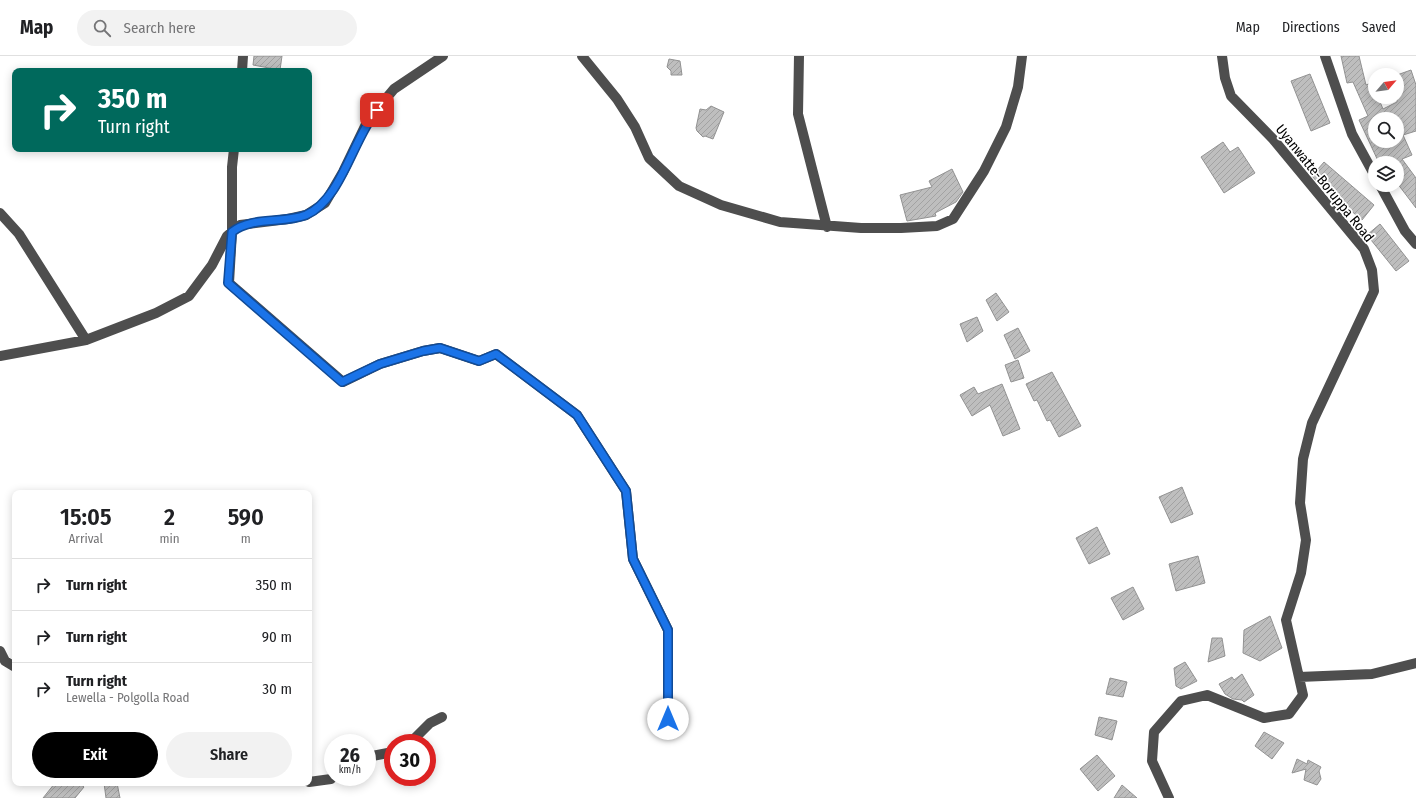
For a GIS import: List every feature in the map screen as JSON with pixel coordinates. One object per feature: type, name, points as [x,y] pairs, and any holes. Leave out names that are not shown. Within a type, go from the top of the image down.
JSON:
[{"type":"street","points":[[242,68],[243,56]]},
{"type":"street","points":[[0,356],[86,340],[156,313],[189,296],[212,265],[227,236],[240,225],[288,219],[306,215],[325,203],[343,172],[368,120],[394,89],[443,56]]},
{"type":"street","points":[[582,56],[618,99],[635,127],[649,158],[679,186],[721,205],[780,222],[827,226],[901,228],[937,226],[953,219],[984,171],[1006,127],[1018,87],[1022,56]]},
{"type":"street","points":[[799,56],[798,114],[827,226]]},
{"type":"street","name":"Uyanwatte-Boruppa Road","points":[[1169,798],[1152,761],[1154,732],[1181,701],[1207,695],[1264,718],[1288,714],[1303,695],[1286,620],[1301,573],[1306,540],[1300,503],[1303,459],[1312,423],[1374,291],[1372,270],[1364,249],[1273,139],[1231,96],[1225,78],[1222,56]]},
{"type":"street","points":[[1324,56],[1352,134],[1368,163]]},
{"type":"street","points":[[234,152],[232,166],[232,232],[228,283],[342,382],[380,364],[423,351],[440,348],[479,361],[496,354],[577,415],[626,491],[633,559],[668,630],[668,719]]},
{"type":"street","points":[[1384,192],[1405,231],[1416,244]]},
{"type":"street","points":[[0,213],[19,234],[86,340]]},
{"type":"street","points":[[0,651],[5,662],[12,666]]},
{"type":"street","points":[[1299,677],[1372,674],[1416,663]]},
{"type":"street","points":[[419,734],[430,723],[442,717]]},
{"type":"street","points":[[312,782],[324,780]]},
{"type":"building","points":[[254,56],[282,56],[280,68],[269,68],[253,65]]},
{"type":"building","points":[[1341,56],[1359,56],[1366,85],[1368,84],[1368,104],[1381,104],[1383,109],[1393,104],[1404,104],[1404,72],[1411,70],[1416,85],[1416,131],[1404,135],[1404,112],[1368,112],[1368,116],[1353,82],[1347,83]]},
{"type":"building","points":[[669,59],[680,61],[682,75],[671,75],[671,71],[667,67]]},
{"type":"building","points":[[1310,74],[1330,123],[1311,131],[1291,81]]},
{"type":"building","points":[[711,106],[724,112],[713,139],[705,136],[703,137],[696,128],[700,109],[706,110]]},
{"type":"building","points":[[1368,116],[1368,139],[1359,120]]},
{"type":"building","points":[[1404,137],[1412,155],[1404,158],[1404,156],[1376,156],[1372,148],[1404,148]]},
{"type":"building","points":[[1223,142],[1230,152],[1238,147],[1255,173],[1224,193],[1201,157]]},
{"type":"building","points":[[1324,162],[1374,205],[1362,220],[1318,183],[1312,176]]},
{"type":"building","points":[[1404,162],[1416,178],[1416,208],[1404,192]]},
{"type":"building","points":[[952,169],[963,192],[956,202],[935,213],[936,216],[907,221],[900,195],[932,187],[929,181]]},
{"type":"building","points":[[1380,224],[1409,261],[1396,271],[1367,235]]},
{"type":"building","points":[[996,293],[1009,312],[997,321],[986,300]]},
{"type":"building","points":[[977,317],[983,331],[967,342],[960,324]]},
{"type":"building","points":[[1018,328],[1030,351],[1015,359],[1004,335]]},
{"type":"building","points":[[1018,360],[1024,378],[1011,382],[1005,365]]},
{"type":"building","points":[[1052,372],[1081,426],[1059,437],[1050,420],[1047,421],[1037,400],[1034,401],[1026,384]]},
{"type":"building","points":[[1002,384],[1020,429],[1003,436],[990,405],[972,416],[960,395],[974,387],[978,394]]},
{"type":"building","points":[[1182,487],[1193,514],[1171,523],[1159,497]]},
{"type":"building","points":[[1097,527],[1110,554],[1089,564],[1076,538]]},
{"type":"building","points":[[1198,556],[1205,583],[1176,591],[1169,564]]},
{"type":"building","points":[[1133,587],[1144,609],[1123,620],[1111,598]]},
{"type":"building","points":[[1270,616],[1282,648],[1260,661],[1243,653],[1244,630]]},
{"type":"building","points":[[1212,638],[1222,638],[1225,656],[1208,662]]},
{"type":"building","points":[[1185,662],[1197,681],[1181,689],[1176,686],[1174,668]]},
{"type":"building","points":[[1242,674],[1254,695],[1244,702],[1242,700],[1233,699],[1225,694],[1219,684],[1232,677],[1234,680]]},
{"type":"building","points":[[1110,678],[1127,682],[1123,697],[1106,694]]},
{"type":"building","points":[[1099,717],[1117,721],[1112,740],[1095,735]]},
{"type":"building","points":[[1264,732],[1284,743],[1272,759],[1255,746]]},
{"type":"building","points":[[1097,755],[1115,776],[1098,791],[1080,769]]},
{"type":"building","points":[[1297,759],[1307,764],[1308,760],[1321,767],[1319,771],[1321,779],[1317,785],[1304,780],[1306,769],[1292,773]]},
{"type":"building","points":[[1122,785],[1137,798],[1114,798]]},
{"type":"building","points":[[53,786],[84,787],[75,798],[43,798]]},
{"type":"building","points":[[104,786],[118,786],[120,798],[106,798]]},
{"type":"route","points":[[377,110],[368,120],[343,172],[325,203],[306,215],[288,219],[240,225],[232,232],[228,283],[342,382],[380,364],[423,351],[440,348],[479,361],[496,354],[577,415],[626,491],[633,559],[668,630],[668,719]]}]
